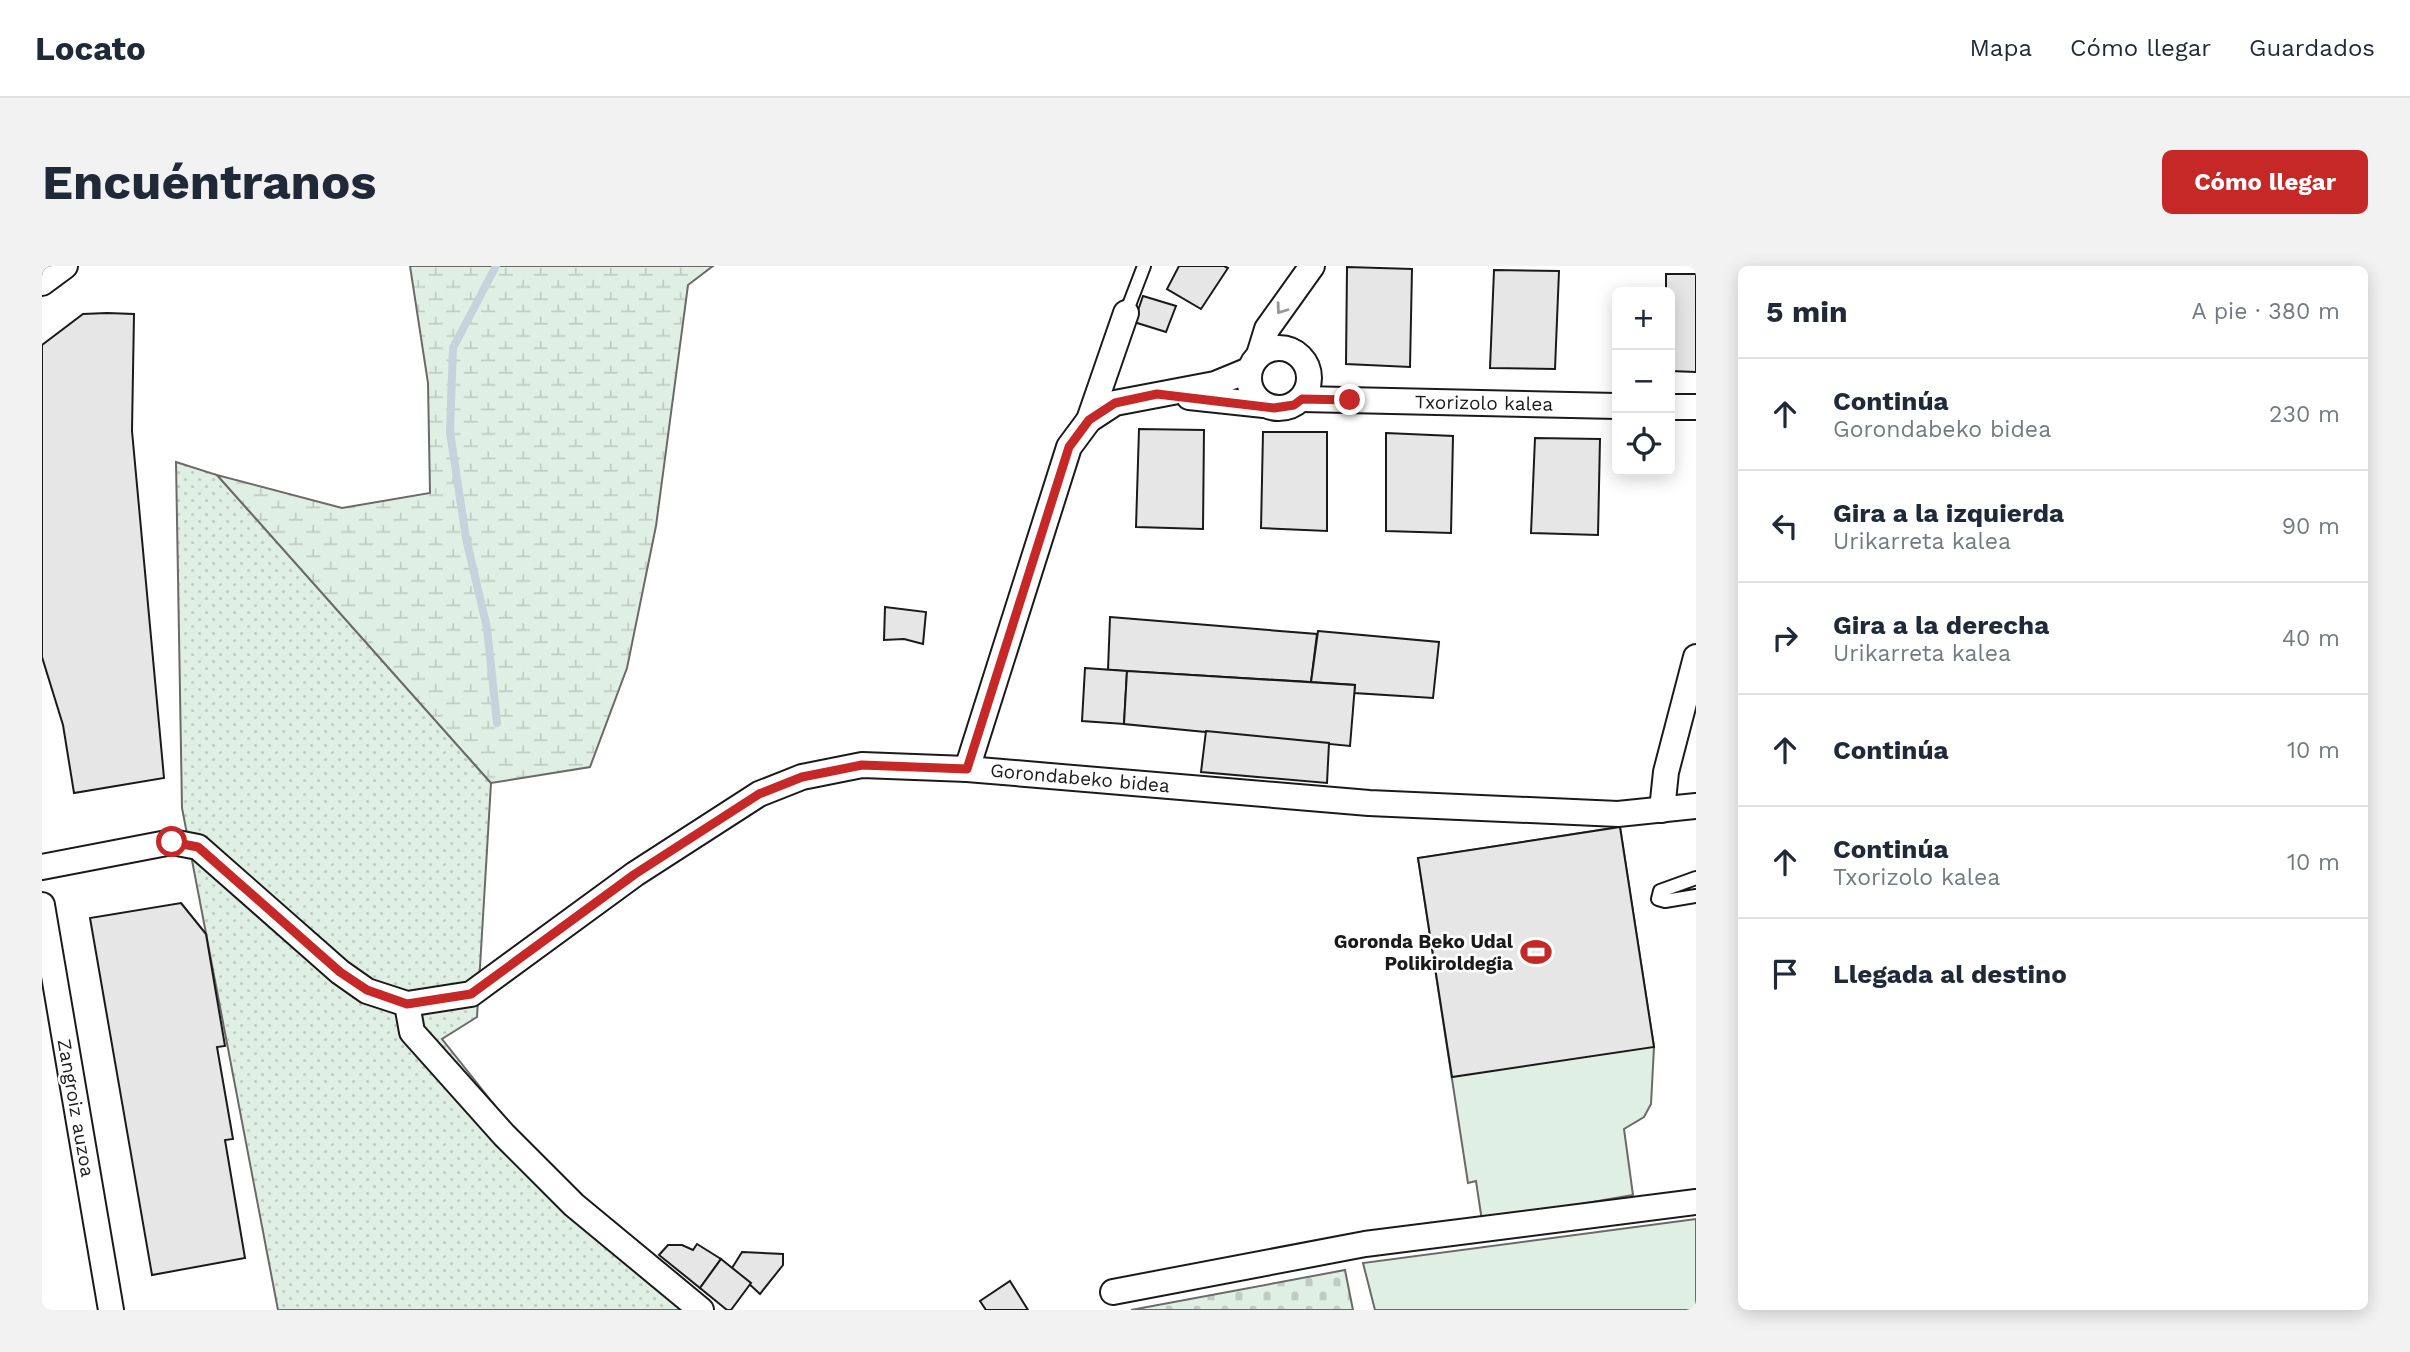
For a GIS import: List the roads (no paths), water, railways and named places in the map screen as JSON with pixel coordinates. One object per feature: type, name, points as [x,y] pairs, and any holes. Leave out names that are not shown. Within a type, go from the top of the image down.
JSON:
[{"type":"street","points":[[42,283],[65,266]]},
{"type":"street","points":[[1264,405],[1251,390],[1254,363],[1266,329],[1312,266]]},
{"type":"street","points":[[967,769],[1069,447],[1089,420],[1126,313]]},
{"type":"street","points":[[1089,420],[1115,403],[1157,394],[1215,384],[1254,363],[1268,350],[1288,349],[1304,361],[1306,390],[1284,408],[1157,394]]},
{"type":"street","name":"Txorizolo kalea","points":[[1306,390],[1350,400],[1612,405]]},
{"type":"street","points":[[1662,810],[1666,772],[1696,657]]},
{"type":"street","name":"Gorondabeko bidea","points":[[42,867],[172,842],[198,847],[340,972],[367,990],[407,1004],[471,994],[635,874],[759,794],[802,777],[862,765],[967,769],[1369,803],[1618,814],[1696,806]]},
{"type":"street","name":"Zangroiz auzoa","points":[[42,905],[111,1310]]},
{"type":"street","points":[[407,1004],[412,1032],[503,1135],[574,1205],[701,1310]]},
{"type":"street","points":[[1113,1292],[1365,1244],[1696,1202]]},
{"type":"lane","points":[[1126,313],[1144,266]]},
{"type":"lane","points":[[1696,878],[1660,891],[1658,899],[1665,901],[1696,896]]},
{"type":"waterway","points":[[496,266],[453,348],[450,432],[466,538],[487,628],[497,723]]},
{"type":"place","name":"Goronda Beko Udal Polikiroldegia","points":[[1536,952]]}]
